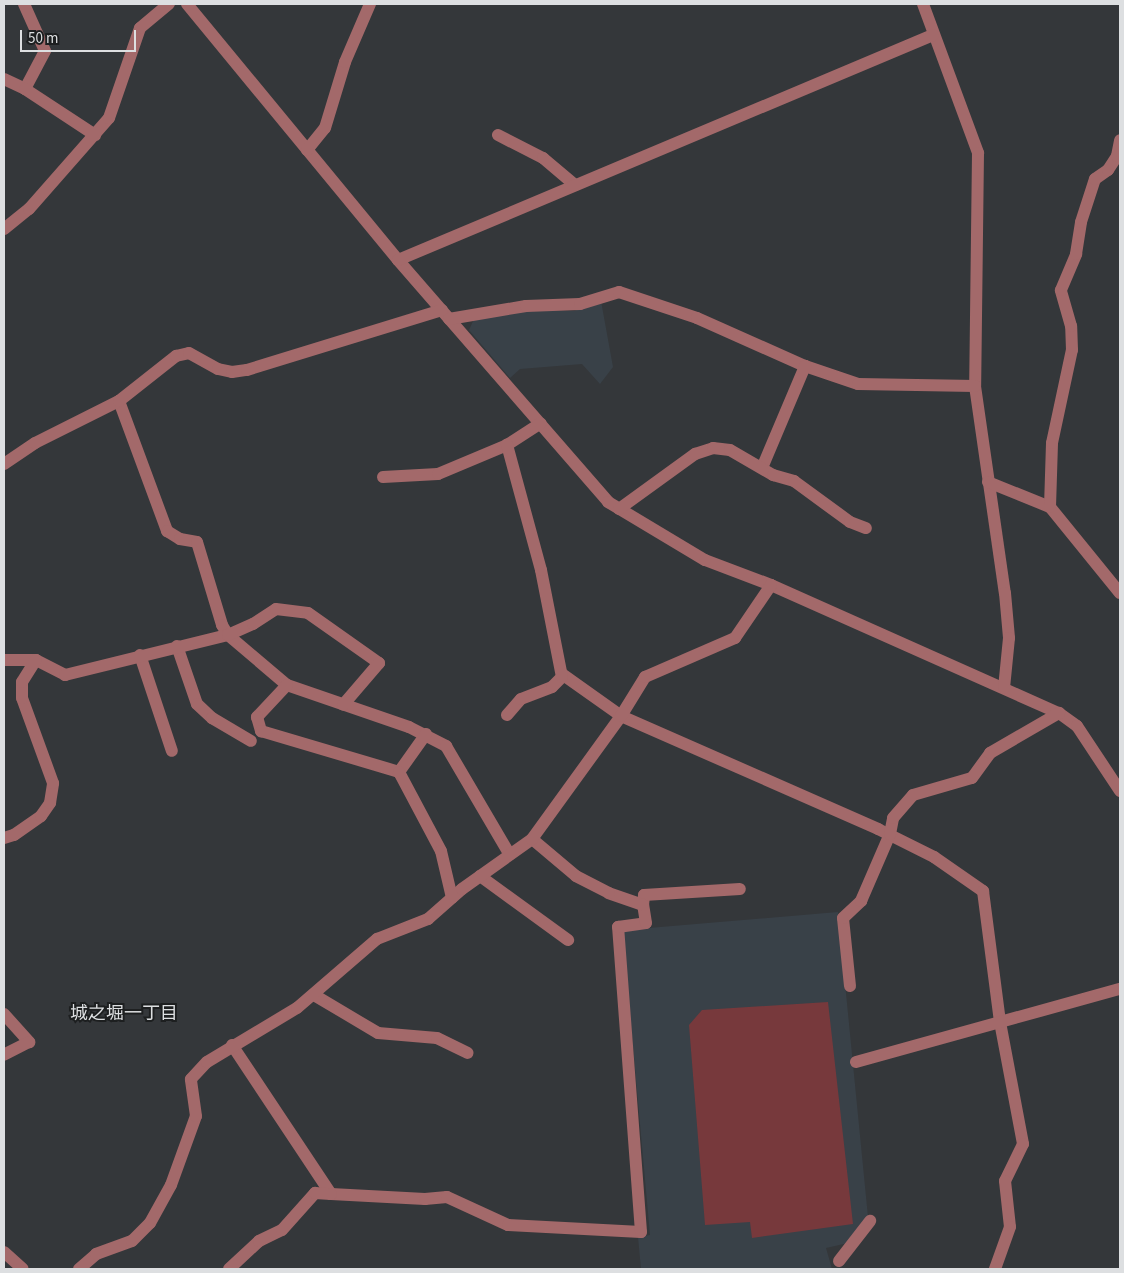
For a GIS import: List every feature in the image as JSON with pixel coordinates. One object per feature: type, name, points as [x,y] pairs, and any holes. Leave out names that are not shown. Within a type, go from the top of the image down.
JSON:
[{"type":"street","points":[[24,4],[45,52],[24,89]]},
{"type":"street","points":[[4,228],[29,209],[109,118],[140,28],[170,4]]},
{"type":"street","points":[[187,4],[398,260],[541,422],[608,502],[705,560],[771,585],[1059,713],[1076,726],[1120,792]]},
{"type":"street","points":[[307,150],[325,128],[345,62],[370,4]]},
{"type":"street","points":[[923,4],[978,153],[975,386],[1009,638],[1004,688]]},
{"type":"street","points":[[398,260],[933,35]]},
{"type":"street","points":[[4,79],[24,89],[95,134]]},
{"type":"street","points":[[498,135],[543,158],[575,185]]},
{"type":"street","points":[[1050,506],[1052,442],[1072,350],[1071,326],[1061,290],[1076,254],[1081,222],[1095,179],[1108,170],[1117,156],[1120,140]]},
{"type":"street","points":[[4,464],[36,443],[119,401],[182,354],[189,353],[232,372],[247,370],[446,314],[526,306],[580,304],[619,292],[697,318],[805,366],[858,384],[975,386]]},
{"type":"street","points":[[762,468],[805,366]]},
{"type":"street","points":[[119,401],[167,531],[180,539],[197,542],[222,625],[228,635],[286,685],[426,734],[446,746],[510,855]]},
{"type":"street","points":[[383,477],[438,474],[507,444],[541,422]]},
{"type":"street","points":[[507,444],[541,570],[553,646],[562,674],[621,716],[890,834],[934,857],[983,891],[1000,1022],[1022,1144],[1005,1181],[1010,1227],[995,1269]]},
{"type":"street","points":[[619,509],[695,454],[713,448],[730,450],[762,468],[794,481],[850,522],[866,528]]},
{"type":"street","points":[[988,482],[1050,506],[1120,593]]},
{"type":"street","points":[[79,1269],[102,1251],[132,1241],[150,1223],[171,1185],[196,1116],[191,1080],[207,1062],[232,1045],[297,1008],[378,939],[428,919],[480,876],[532,838],[621,716],[645,677],[735,638],[771,585]]},
{"type":"street","points":[[4,660],[36,660],[65,675],[140,655],[228,635],[253,624],[276,609],[308,613],[378,663],[343,705]]},
{"type":"street","points":[[177,646],[197,704],[212,718],[236,729],[251,740]]},
{"type":"street","points":[[140,655],[172,751]]},
{"type":"street","points":[[4,838],[14,835],[41,816],[50,803],[53,783],[22,698],[22,682],[36,660]]},
{"type":"street","points":[[507,715],[521,699],[552,687],[562,674]]},
{"type":"street","points":[[286,685],[257,717],[261,731],[399,772],[441,851],[452,898]]},
{"type":"street","points":[[850,986],[843,918],[861,901],[890,834],[893,818],[913,795],[972,778],[990,753],[1059,713]]},
{"type":"street","points":[[399,772],[426,734]]},
{"type":"street","points":[[532,838],[576,876],[609,894],[642,905]]},
{"type":"street","points":[[480,876],[568,940]]},
{"type":"street","points":[[229,1269],[259,1241],[282,1230],[315,1193],[425,1200],[447,1198],[508,1224],[641,1232],[618,927],[646,923],[642,905],[644,895],[740,889]]},
{"type":"street","points":[[856,1062],[1120,989]]},
{"type":"street","points":[[314,995],[378,1033],[438,1038],[468,1053]]},
{"type":"street","points":[[4,1014],[29,1042],[4,1055]]},
{"type":"street","points":[[232,1045],[331,1194]]},
{"type":"street","points":[[839,1260],[870,1222]]},
{"type":"street","points":[[4,1252],[23,1269]]},
{"type":"shaded area","points":[[601,301],[613,367],[600,384],[582,364],[520,369],[510,378],[469,330],[474,319],[528,310],[574,311]]},
{"type":"shaded area","points":[[838,912],[868,1217],[848,1243],[826,1248],[832,1269],[641,1269],[638,1237],[650,1235],[623,935],[625,930]]},
{"type":"shaded area","points":[[828,1002],[853,1224],[752,1238],[750,1222],[705,1225],[689,1025],[702,1010]]},
{"type":"district","name":"城之堀一丁目","points":[[124,1014]]}]
